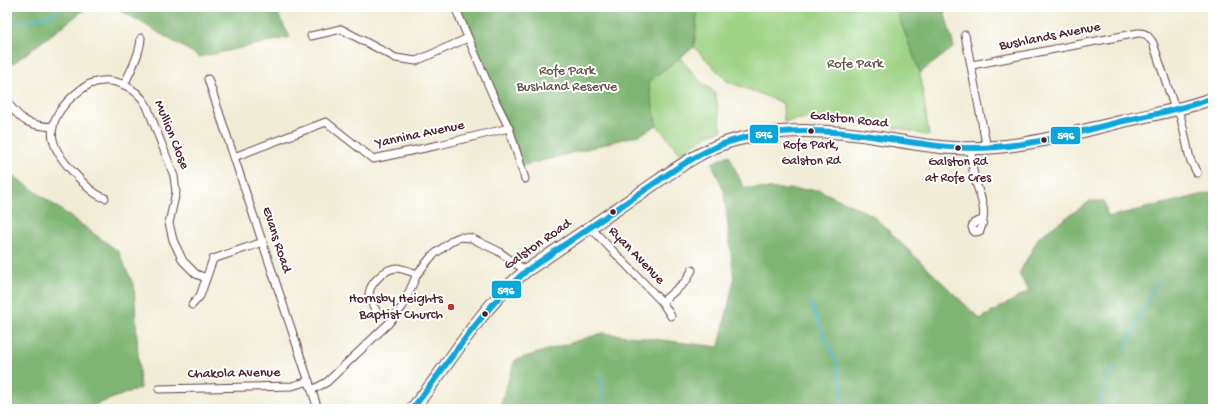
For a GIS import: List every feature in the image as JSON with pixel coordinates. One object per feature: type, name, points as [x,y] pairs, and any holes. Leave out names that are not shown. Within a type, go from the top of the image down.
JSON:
[{"type":"main road","name":"Galston Road","points":[[412,409],[492,303],[509,284],[526,270],[661,180],[699,156],[728,142],[750,136],[815,130],[854,134],[928,146],[987,149],[1032,143],[1176,110],[1213,98]]},
{"type":"street","points":[[455,7],[494,98],[509,128],[525,179]]},
{"type":"street","points":[[311,36],[341,29],[396,58],[416,60],[468,38]]},
{"type":"street","name":"Bushlands Avenue","points":[[972,65],[1144,33],[1153,43],[1176,110]]},
{"type":"street","points":[[966,35],[987,149]]},
{"type":"street","points":[[124,85],[138,53],[141,38]]},
{"type":"street","name":"Evans Road","points":[[208,79],[318,409]]},
{"type":"street","name":"Mullion Close","points":[[52,127],[61,108],[84,87],[103,81],[117,82],[133,89],[144,101],[172,167],[176,192],[170,218],[170,228],[177,251],[183,261],[193,271],[199,276],[206,278]]},
{"type":"street","points":[[7,102],[25,122],[36,126],[52,127],[55,144],[63,162],[91,190],[105,198]]},
{"type":"street","points":[[1176,110],[1180,118],[1190,159],[1197,174]]},
{"type":"street","name":"Yannina Avenue","points":[[234,157],[326,122],[372,159],[509,128]]},
{"type":"street","points":[[971,149],[974,175],[982,196],[984,210],[982,220]]},
{"type":"street","name":"Ryan Avenue","points":[[590,227],[662,302],[671,316]]},
{"type":"street","points":[[312,390],[327,382],[394,318],[403,306],[417,274],[432,256],[446,243],[460,237],[471,238],[498,251],[526,270]]},
{"type":"street","points":[[192,305],[200,296],[211,263],[215,258],[263,242]]},
{"type":"street","points":[[376,310],[369,293],[380,274],[396,268],[417,274]]},
{"type":"street","name":"Ryan Avenue","points":[[662,302],[686,282],[692,270]]},
{"type":"street","name":"Chakola Avenue","points":[[159,389],[292,386],[309,381]]},
{"type":"green space","points":[[7,7],[88,7],[7,68]]},
{"type":"green space","points":[[115,7],[274,7],[290,37],[200,57]]},
{"type":"green space","name":"Rofe Park Bushland Reserve","points":[[456,7],[698,7],[694,47],[648,82],[657,125],[639,135],[522,166]]},
{"type":"green space","name":"Rofe Park","points":[[698,7],[895,7],[920,73],[929,136],[888,126],[844,119],[811,118],[784,122],[783,103],[727,81],[694,47]]},
{"type":"green space","points":[[895,7],[943,7],[954,47],[920,73]]},
{"type":"green space","points":[[679,57],[700,81],[715,93],[722,130],[708,135],[680,153],[657,125],[639,135],[648,82]]},
{"type":"green space","points":[[729,155],[745,188],[819,190],[872,215],[980,319],[1029,291],[1019,274],[1039,237],[1090,201],[1104,201],[1108,217],[1213,192],[1213,409],[499,409],[515,360],[603,333],[719,347],[734,280],[724,191],[712,163]]},
{"type":"green space","points":[[7,171],[118,251],[134,286],[140,388],[84,409],[7,409]]},
{"type":"waterway","points":[[7,27],[13,24],[52,15],[58,11],[60,7]]},
{"type":"waterway","points":[[1124,348],[1157,283]]},
{"type":"waterway","points":[[810,302],[837,365],[846,409]]},
{"type":"waterway","points":[[1095,409],[1115,366]]},
{"type":"waterway","points":[[599,373],[607,409]]},
{"type":"transit line","name":"596","points":[[412,409],[466,337],[494,303],[509,286],[526,271],[677,168],[717,146],[757,135],[792,131],[846,133],[960,148],[1011,146],[1065,136],[1179,109],[1213,98]]},
{"type":"place","name":"Rofe Park, Galston Rd","points":[[811,131]]},
{"type":"place","name":"Galston Rd at Rofe Cres","points":[[958,148]]},
{"type":"place","name":"Hornsby Heights Baptist Church","points":[[451,307]]}]
